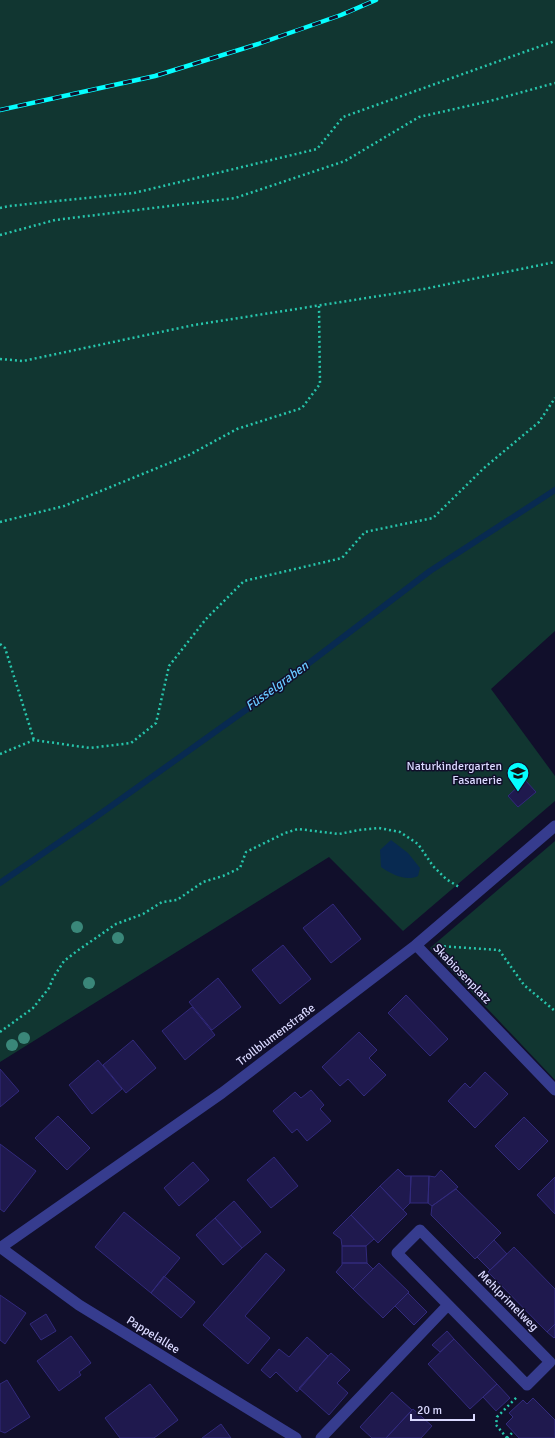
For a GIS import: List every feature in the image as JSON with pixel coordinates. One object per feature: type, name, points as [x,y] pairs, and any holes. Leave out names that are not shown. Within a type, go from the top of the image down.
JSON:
[{"type":"street","name":"Trollblumenstraße","points":[[0,1248],[222,1093],[416,945],[555,826]]},
{"type":"street","name":"Skabiosenplatz","points":[[416,945],[555,1090]]},
{"type":"street","name":"Mehlprimelweg","points":[[420,1230],[550,1362],[527,1385],[448,1305],[397,1253],[420,1230]]},
{"type":"street","name":"Pappelallee","points":[[0,1248],[79,1305],[296,1438]]},
{"type":"street","points":[[321,1438],[448,1305]]},
{"type":"path","points":[[0,208],[134,193],[317,149],[343,117],[555,41]]},
{"type":"path","points":[[0,235],[55,220],[235,198],[344,162],[419,116],[490,101],[555,83]]},
{"type":"path","points":[[0,359],[23,361],[194,325],[424,289],[555,262]]},
{"type":"path","points":[[0,522],[64,506],[189,455],[237,429],[302,408],[320,384],[320,305]]},
{"type":"path","points":[[0,754],[34,740],[90,748],[131,743],[156,723],[169,666],[206,619],[244,581],[342,558],[365,532],[433,518],[484,468],[538,422],[555,398]]},
{"type":"path","points":[[0,644],[5,648],[34,740]]},
{"type":"path","points":[[0,1032],[33,1008],[49,988],[53,978],[64,962],[77,951],[116,924],[143,914],[162,902],[177,900],[203,882],[223,876],[240,868],[246,852],[285,833],[298,829],[339,834],[380,828],[400,832],[418,844],[433,866],[446,879],[473,896]]},
{"type":"path","name":"Skabiosenplatz","points":[[416,945],[499,950],[524,984],[555,1011]]},
{"type":"path","points":[[513,1432],[507,1438],[496,1425],[497,1417],[527,1385]]},
{"type":"green space","points":[[0,0],[555,0],[555,631],[491,689],[555,776],[555,801],[403,931],[329,857],[0,1062]]},
{"type":"green space","points":[[555,841],[555,1080],[430,948]]},
{"type":"water","points":[[391,840],[408,853],[420,868],[418,876],[413,878],[404,878],[394,875],[381,867],[380,850]]},
{"type":"building","points":[[525,780],[536,792],[518,807],[508,796]]},
{"type":"building","points":[[333,904],[361,939],[331,963],[303,928]]},
{"type":"building","points":[[283,945],[311,979],[280,1004],[252,970]]},
{"type":"building","points":[[218,978],[241,1007],[212,1030],[189,1002]]},
{"type":"building","points":[[406,995],[448,1039],[430,1056],[388,1013]]},
{"type":"building","points":[[192,1007],[215,1035],[185,1060],[162,1031]]},
{"type":"building","points":[[359,1032],[377,1050],[369,1058],[386,1075],[364,1096],[348,1079],[340,1086],[322,1067]]},
{"type":"building","points":[[133,1040],[156,1068],[126,1093],[103,1065]]},
{"type":"building","points":[[98,1060],[122,1089],[92,1114],[69,1085]]},
{"type":"building","points":[[0,1069],[19,1091],[0,1107]]},
{"type":"building","points":[[485,1072],[508,1094],[475,1128],[448,1101],[465,1083],[470,1088]]},
{"type":"building","points":[[311,1090],[324,1105],[320,1109],[331,1121],[307,1141],[297,1129],[292,1133],[273,1111],[295,1092],[301,1098]]},
{"type":"building","points":[[58,1116],[90,1148],[67,1170],[35,1138]]},
{"type":"building","points":[[524,1117],[548,1141],[519,1170],[495,1146]]},
{"type":"building","points":[[0,1144],[36,1171],[4,1212],[0,1209]]},
{"type":"building","points":[[274,1157],[298,1186],[271,1208],[247,1180]]},
{"type":"building","points":[[193,1162],[209,1180],[179,1206],[164,1188]]},
{"type":"building","points":[[398,1169],[405,1176],[411,1176],[410,1203],[403,1210],[380,1186]]},
{"type":"building","points":[[441,1170],[458,1187],[432,1206],[428,1203],[429,1176],[435,1177]]},
{"type":"building","points":[[411,1176],[429,1176],[428,1203],[410,1203]]},
{"type":"building","points":[[555,1177],[555,1214],[537,1195]]},
{"type":"building","points":[[380,1186],[407,1214],[378,1243],[351,1215]]},
{"type":"building","points":[[456,1189],[501,1233],[475,1259],[431,1215],[432,1206]]},
{"type":"building","points":[[234,1201],[261,1232],[242,1248],[215,1218]]},
{"type":"building","points":[[124,1212],[180,1258],[151,1293],[95,1247]]},
{"type":"building","points":[[351,1215],[374,1239],[366,1246],[342,1246],[341,1239],[333,1233]]},
{"type":"building","points":[[215,1218],[242,1248],[223,1265],[196,1235]]},
{"type":"building","points":[[494,1240],[507,1254],[490,1270],[477,1257]]},
{"type":"building","points":[[342,1246],[366,1246],[367,1263],[342,1263]]},
{"type":"building","points":[[514,1247],[555,1289],[555,1324],[547,1332],[488,1272]]},
{"type":"building","points":[[266,1253],[285,1270],[245,1316],[270,1338],[248,1364],[203,1325]]},
{"type":"building","points":[[342,1263],[367,1263],[373,1269],[353,1289],[336,1272]]},
{"type":"building","points":[[379,1263],[409,1292],[383,1318],[353,1289]]},
{"type":"building","points":[[164,1276],[195,1302],[181,1318],[151,1293]]},
{"type":"building","points":[[408,1293],[427,1312],[414,1325],[395,1306]]},
{"type":"building","points":[[0,1295],[26,1313],[5,1344],[0,1340]]},
{"type":"building","points":[[46,1314],[56,1331],[41,1340],[30,1324]]},
{"type":"building","points":[[555,1324],[555,1337],[554,1338],[547,1332]]},
{"type":"building","points":[[447,1331],[454,1339],[440,1352],[432,1345]]},
{"type":"building","points":[[71,1336],[91,1363],[79,1372],[81,1375],[59,1391],[37,1361]]},
{"type":"building","points":[[307,1337],[328,1356],[297,1392],[276,1372],[270,1378],[261,1370],[279,1349],[289,1357]]},
{"type":"building","points":[[454,1339],[497,1384],[470,1409],[428,1364]]},
{"type":"building","points":[[331,1353],[350,1370],[337,1383],[348,1393],[329,1415],[299,1388]]},
{"type":"building","points":[[7,1380],[30,1417],[5,1433],[0,1431],[0,1384]]},
{"type":"building","points":[[150,1384],[178,1420],[154,1438],[120,1438],[105,1418]]},
{"type":"building","points":[[497,1384],[510,1398],[496,1411],[483,1397]]},
{"type":"building","points":[[392,1392],[412,1410],[386,1438],[372,1438],[360,1427]]},
{"type":"building","points":[[533,1398],[555,1420],[555,1438],[519,1438],[506,1424],[513,1417],[509,1413],[523,1400],[527,1404]]},
{"type":"building","points":[[413,1409],[432,1426],[421,1438],[386,1438]]},
{"type":"building","points":[[221,1424],[231,1438],[202,1438]]},
{"type":"waterway","name":"Füsselgraben","points":[[0,883],[93,819],[271,692],[430,571],[555,490]]},
{"type":"railway","points":[[0,110],[155,76],[258,44],[341,15],[376,0]]},
{"type":"place","name":"Naturkindergarten Fasanerie","points":[[518,792]]}]
